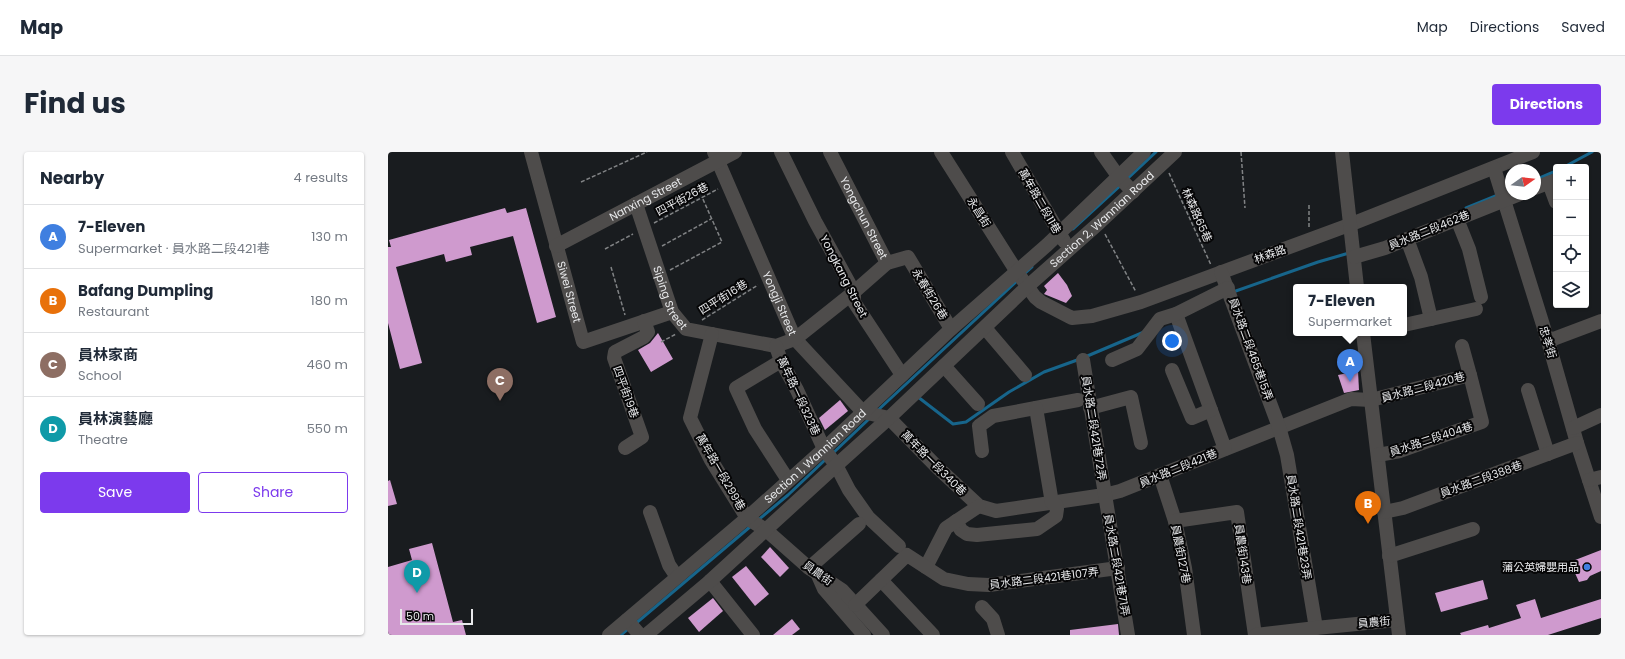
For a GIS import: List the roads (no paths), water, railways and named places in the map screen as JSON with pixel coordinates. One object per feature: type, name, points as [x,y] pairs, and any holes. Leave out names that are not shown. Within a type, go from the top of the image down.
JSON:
[{"type":"street","name":"Siwei Street","points":[[531,152],[583,342],[672,312]]},
{"type":"street","name":"Nanxing Street","points":[[556,246],[636,204],[716,156],[735,152]]},
{"type":"street","name":"Yongkang Street","points":[[782,152],[815,221],[854,292],[854,302],[902,375]]},
{"type":"street","name":"Yongchun Street","points":[[795,339],[854,292],[887,263],[830,152]]},
{"type":"street","name":"永昌街","points":[[941,152],[1017,272]]},
{"type":"street","name":"萬年路二段11巷","points":[[1012,152],[1058,234],[1069,250]]},
{"type":"street","points":[[1102,152],[1118,176],[1133,192]]},
{"type":"street","name":"Section 2, Wannian Road","points":[[1017,272],[1144,152]]},
{"type":"street","name":"Section 2, Wannian Road","points":[[1028,286],[1099,223],[1175,152]]},
{"type":"street","points":[[1342,152],[1357,284]]},
{"type":"street","name":"林森路","points":[[1017,272],[1035,297],[1041,302],[1072,318],[1092,316],[1141,302],[1350,225],[1533,152]]},
{"type":"street","name":"Yongji Street","points":[[716,156],[795,339],[863,412]]},
{"type":"street","name":"忠孝街","points":[[1494,168],[1548,341],[1577,443],[1595,479],[1601,517]]},
{"type":"street","points":[[1541,186],[1552,181],[1556,200]]},
{"type":"street","name":"員水路二段462巷","points":[[1354,257],[1385,248],[1504,200]]},
{"type":"street","name":"Siping Street","points":[[636,204],[672,312],[686,329],[776,346]]},
{"type":"street","points":[[1407,324],[1431,319],[1479,303],[1469,249],[1457,219]]},
{"type":"street","points":[[1407,239],[1421,277],[1431,319]]},
{"type":"street","name":"永春街26巷","points":[[887,263],[908,257],[951,329]]},
{"type":"street","name":"Section 1, Wannian Road","points":[[609,635],[747,518],[824,449],[951,329],[1017,272]]},
{"type":"street","name":"員水路二段465巷15弄","points":[[1218,273],[1228,288],[1279,427]]},
{"type":"street","name":"Section 1, Wannian Road","points":[[646,635],[710,582],[889,418],[1028,286]]},
{"type":"street","points":[[1112,360],[1137,349],[1160,319],[1176,314],[1228,288]]},
{"type":"street","points":[[1176,314],[1225,449]]},
{"type":"street","name":"四平街19巷","points":[[625,448],[642,437],[614,358],[615,352],[644,337],[648,332],[644,321]]},
{"type":"street","points":[[1548,341],[1601,321]]},
{"type":"street","points":[[985,328],[1025,375]]},
{"type":"street","name":"萬年路一段299巷","points":[[712,334],[690,418],[711,460],[747,518]]},
{"type":"street","points":[[1364,336],[1399,635]]},
{"type":"street","points":[[776,346],[795,339]]},
{"type":"street","name":"萬年路一段323巷","points":[[776,346],[781,361],[797,390],[824,449],[836,465],[849,490],[868,517],[903,550]]},
{"type":"street","name":"員水路二段420巷","points":[[1371,400],[1470,375],[1462,346]]},
{"type":"street","name":"員水路二段421巷72弄","points":[[1083,360],[1104,495]]},
{"type":"street","points":[[781,361],[736,388],[755,429],[788,480]]},
{"type":"street","points":[[944,366],[978,404]]},
{"type":"street","points":[[1172,370],[1192,418],[1211,410]]},
{"type":"street","name":"員水路二段404巷","points":[[1378,455],[1400,451],[1482,422],[1470,375]]},
{"type":"street","points":[[1528,390],[1548,454]]},
{"type":"street","points":[[1090,408],[1131,397],[1141,443]]},
{"type":"street","name":"員水路二段421巷","points":[[979,506],[996,511],[1104,495],[1120,491],[1351,399],[1371,400]]},
{"type":"street","points":[[982,451],[979,426],[992,416],[1078,400]]},
{"type":"street","points":[[956,521],[961,530],[967,534],[977,535],[1037,529],[1056,516],[1057,509],[1056,505],[1052,503],[1036,408]]},
{"type":"street","points":[[863,412],[889,418]]},
{"type":"street","points":[[1573,428],[1601,415]]},
{"type":"street","name":"萬年路一段340巷","points":[[889,418],[938,468],[979,506]]},
{"type":"street","name":"員水路二段421巷23弄","points":[[1279,427],[1287,455],[1316,628]]},
{"type":"street","name":"員水路二段388巷","points":[[1384,512],[1403,508],[1577,443]]},
{"type":"street","name":"員農街127巷","points":[[1160,475],[1175,521],[1185,568],[1194,635]]},
{"type":"street","name":"員水路二段421巷71弄","points":[[1104,495],[1118,568],[1128,635]]},
{"type":"street","points":[[926,567],[946,528],[979,506]]},
{"type":"street","points":[[650,512],[669,565],[677,577]]},
{"type":"street","name":"員農街143巷","points":[[1175,521],[1237,512],[1255,635]]},
{"type":"street","name":"員農街","points":[[747,518],[766,530],[813,570],[842,590],[883,635]]},
{"type":"street","points":[[859,524],[813,570],[824,589],[864,635]]},
{"type":"street","points":[[1390,556],[1473,529]]},
{"type":"street","points":[[855,605],[881,580],[903,550]]},
{"type":"street","name":"員水路二段421巷107弄","points":[[903,550],[944,579],[968,584],[989,585],[1118,568]]},
{"type":"street","points":[[881,580],[933,635]]},
{"type":"street","points":[[710,582],[753,635]]},
{"type":"street","points":[[982,607],[993,619],[998,635]]},
{"type":"street","points":[[627,620],[640,635]]},
{"type":"street","name":"員農街","points":[[1255,635],[1397,620]]},
{"type":"waterway","points":[[1126,180],[1156,152]]},
{"type":"waterway","points":[[1570,164],[1592,152]]},
{"type":"waterway","points":[[1541,177],[1553,172]]},
{"type":"waterway","points":[[1073,229],[1121,185]]},
{"type":"waterway","points":[[1466,208],[1498,195]]},
{"type":"waterway","points":[[1233,292],[1318,262],[1349,253]]},
{"type":"waterway","points":[[1023,275],[1032,267]]},
{"type":"waterway","points":[[877,411],[1018,280]]},
{"type":"waterway","points":[[1085,357],[1144,332]]},
{"type":"waterway","points":[[918,397],[953,424],[966,422],[1009,392],[1044,372],[1080,359]]},
{"type":"waterway","points":[[832,454],[870,418]]},
{"type":"waterway","points":[[757,521],[788,495],[826,459]]},
{"type":"waterway","points":[[635,624],[751,526]]},
{"type":"waterway","points":[[621,635],[629,628]]},
{"type":"place","name":"7-Eleven","points":[[1350,382]]},
{"type":"place","name":"員林家商","points":[[500,401]]},
{"type":"place","name":"Bafang Dumpling","points":[[1368,524]]},
{"type":"place","name":"蒲公英婦嬰用品","points":[[1587,567]]},
{"type":"place","name":"員林演藝廳","points":[[417,593]]}]
